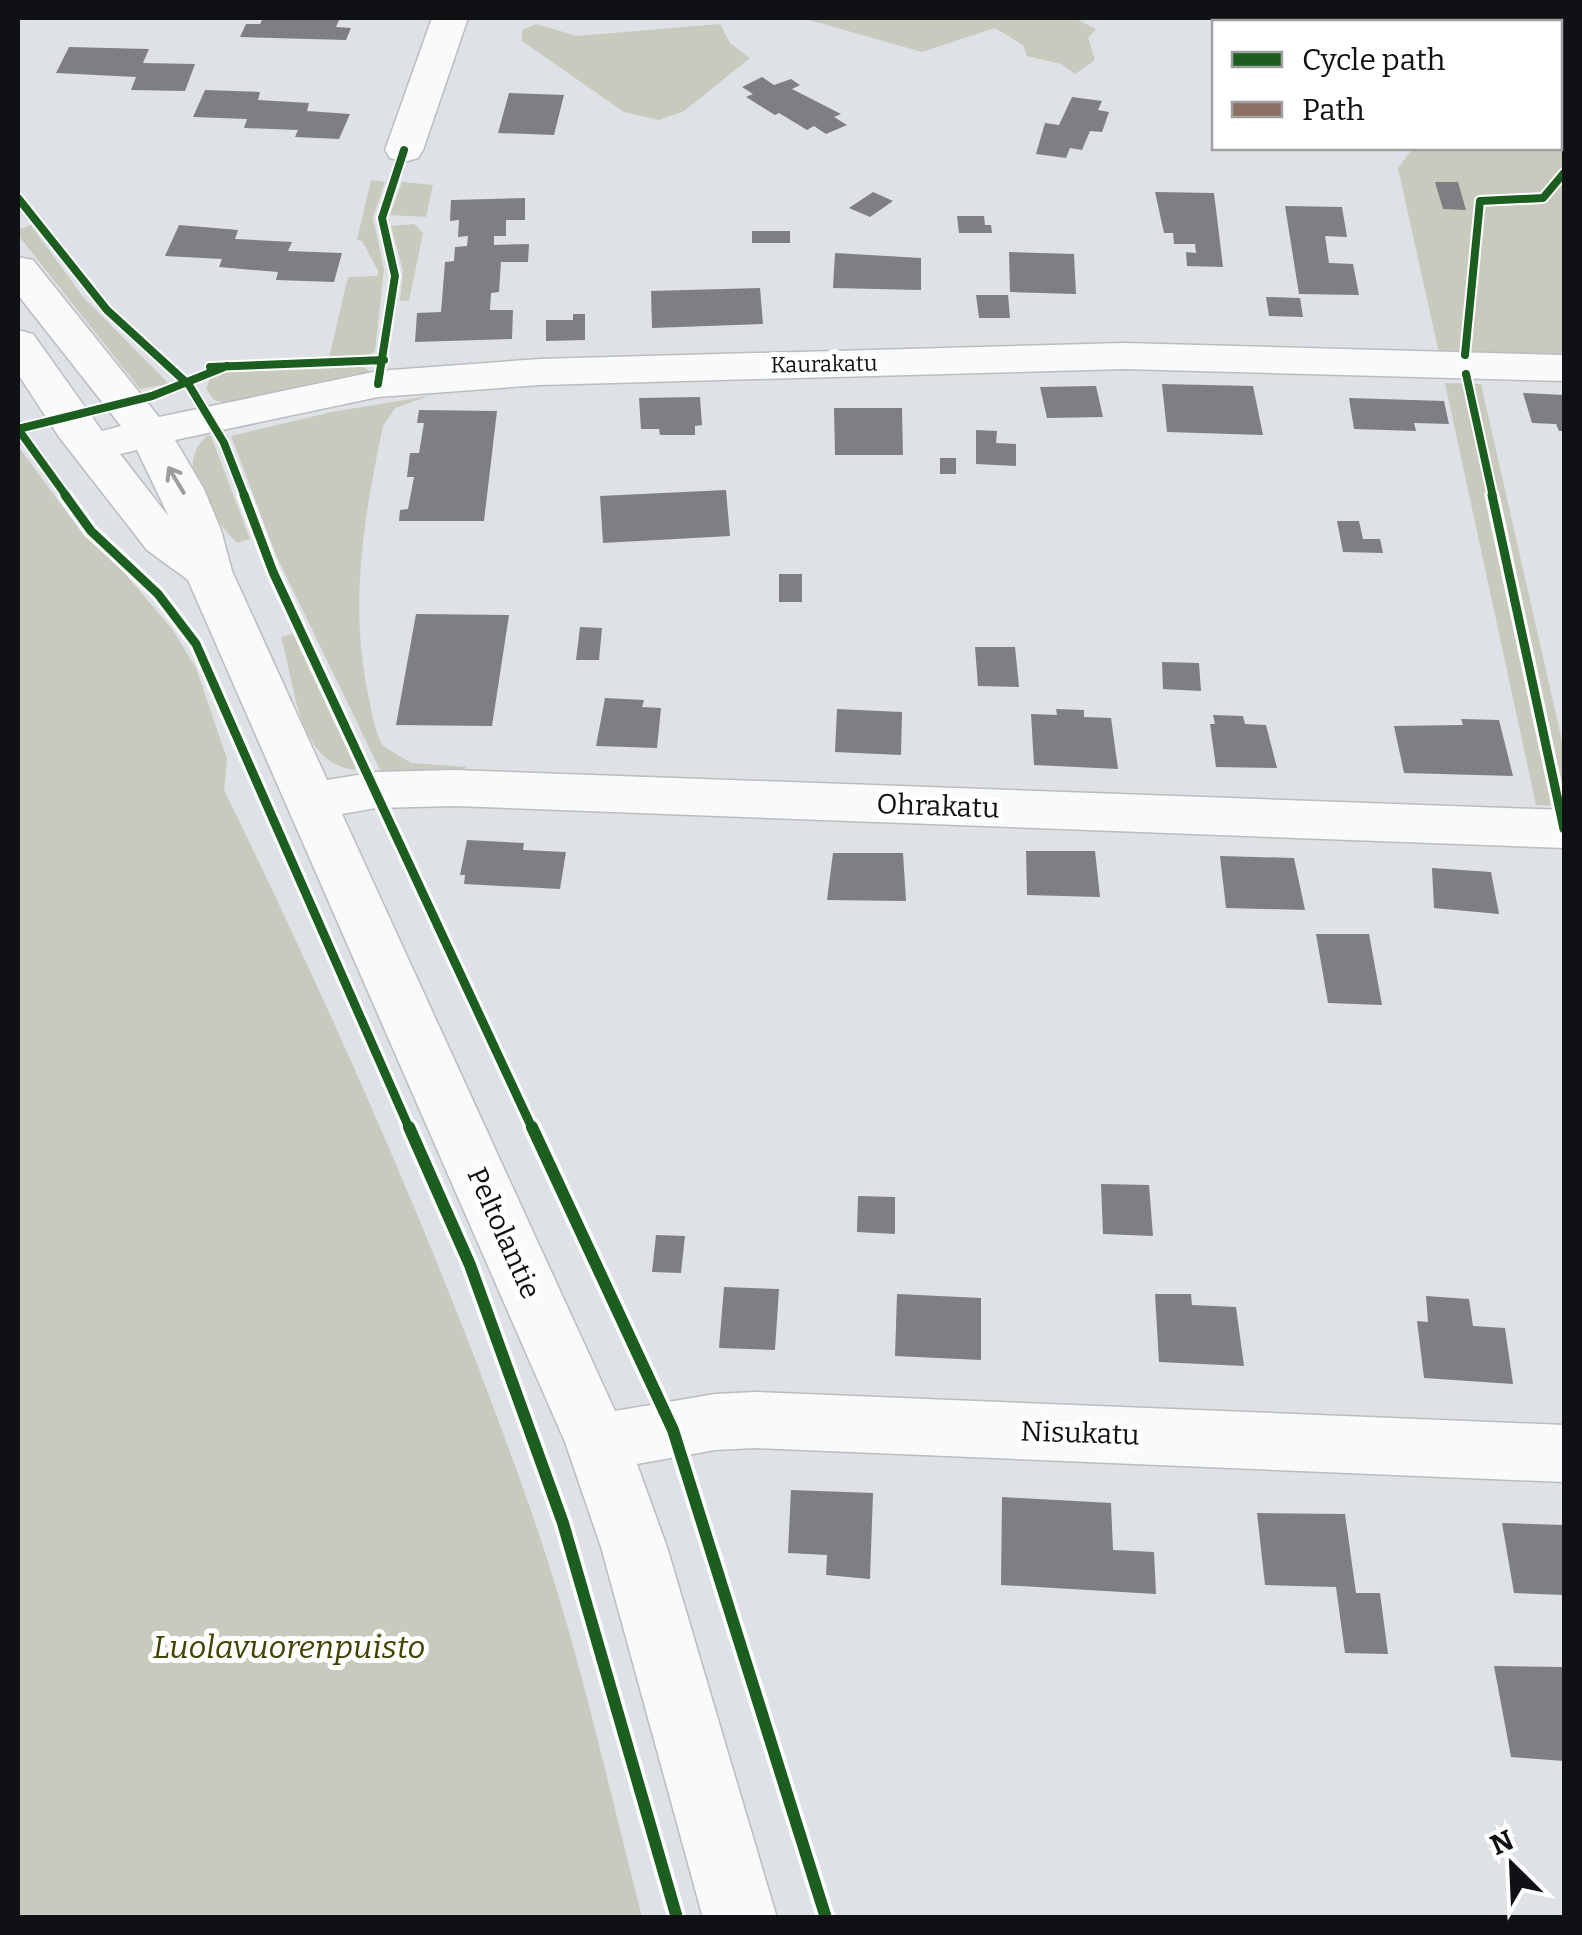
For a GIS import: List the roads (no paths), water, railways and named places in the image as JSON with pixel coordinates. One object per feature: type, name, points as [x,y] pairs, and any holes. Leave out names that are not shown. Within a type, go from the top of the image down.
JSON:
[{"type":"street","points":[[404,150],[450,18]]},
{"type":"street","name":"Peltolantie","points":[[25,289],[147,433],[184,494],[203,536],[208,571],[596,1442],[634,1547],[740,1918]]},
{"type":"street","points":[[18,343],[91,448],[164,540],[208,571]]},
{"type":"street","name":"Kaurakatu","points":[[91,448],[378,384],[540,372],[1124,356],[1564,368]]},
{"type":"street","name":"Ohrakatu","points":[[312,800],[376,790],[454,788],[1564,829]]},
{"type":"street","name":"Nisukatu","points":[[596,1442],[715,1422],[755,1420],[1564,1454]]},
{"type":"park label","name":"Luolavuorenpuisto","points":[[289,1647]]}]
